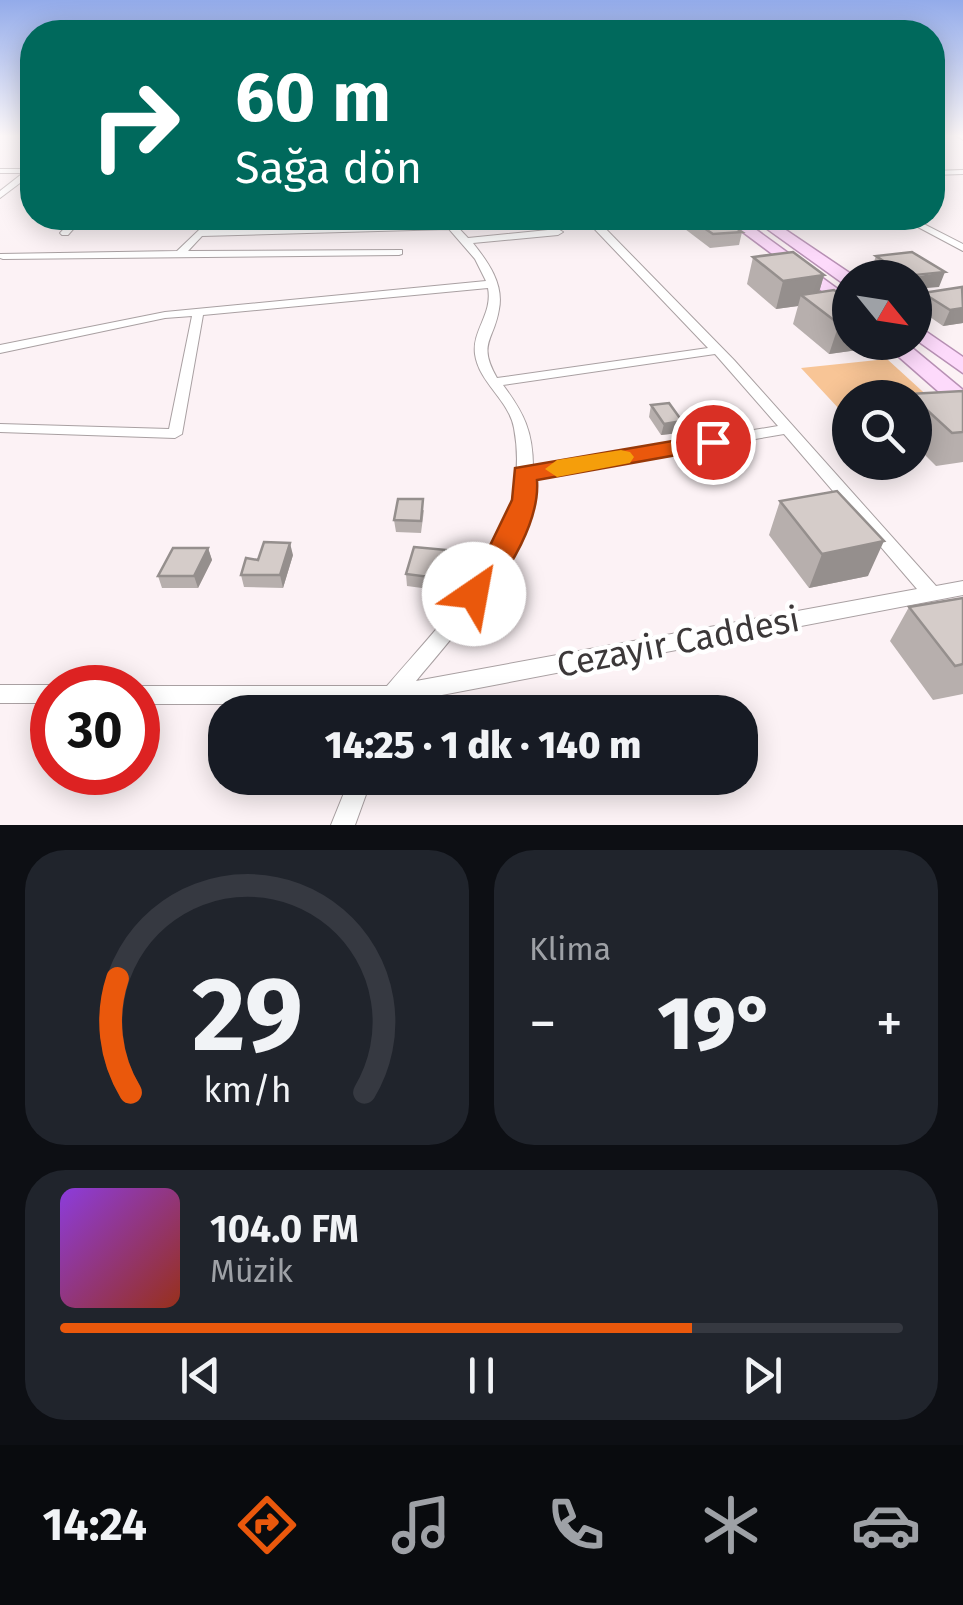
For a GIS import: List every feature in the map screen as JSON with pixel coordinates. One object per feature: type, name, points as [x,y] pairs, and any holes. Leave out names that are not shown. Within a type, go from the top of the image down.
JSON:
[{"type":"main road","points":[[748,230],[832,293]]},
{"type":"main road","points":[[777,230],[832,268]]},
{"type":"main road","points":[[932,343],[963,367]]},
{"type":"main road","points":[[914,360],[963,401]]},
{"type":"street","points":[[64,233],[67,230]]},
{"type":"street","points":[[178,255],[199,233],[267,230]]},
{"type":"street","points":[[396,695],[492,570],[525,500],[521,423],[482,360],[481,335],[494,307],[489,273],[455,230]]},
{"type":"street","points":[[601,230],[718,350],[932,594]]},
{"type":"street","points":[[929,230],[963,248]]},
{"type":"street","points":[[465,241],[558,232]]},
{"type":"street","points":[[3,256],[398,252]]},
{"type":"street","points":[[0,349],[198,312],[491,284]]},
{"type":"street","points":[[0,428],[175,434],[198,312]]},
{"type":"street","points":[[496,382],[718,350]]},
{"type":"street","points":[[524,474],[788,429]]},
{"type":"street","name":"Cezayir Caddesi","points":[[433,695],[932,594],[960,592]]},
{"type":"street","points":[[0,694],[30,694]]},
{"type":"street","name":"Cezayir Caddesi","points":[[160,696],[208,698]]},
{"type":"street","points":[[343,825],[354,795]]},
{"type":"shaded area","points":[[888,360],[910,380],[832,380],[832,401],[801,368]]},
{"type":"building","points":[[707,230],[742,232],[713,234]]},
{"type":"building","points":[[793,252],[824,275],[783,281],[753,257]]},
{"type":"building","points":[[912,252],[925,260],[882,260],[876,256]]},
{"type":"building","points":[[962,287],[963,308],[950,310],[932,299],[932,292]]},
{"type":"building","points":[[832,290],[832,319],[801,295]]},
{"type":"building","points":[[963,391],[963,432],[952,433],[932,414],[932,393]]},
{"type":"building","points":[[669,403],[682,421],[664,424],[651,405]]},
{"type":"building","points":[[837,491],[884,541],[822,554],[780,501]]},
{"type":"building","points":[[398,499],[423,499],[421,521],[394,520]]},
{"type":"building","points":[[264,542],[290,543],[280,575],[241,575],[246,558],[258,560]]},
{"type":"building","points":[[414,547],[447,550],[437,578],[406,574]]},
{"type":"building","points":[[173,548],[208,548],[194,576],[158,576]]},
{"type":"building","points":[[963,598],[963,664],[955,666],[909,607]]},
{"type":"slow traffic","points":[[557,469],[621,457]]},
{"type":"route","points":[[474,594],[492,570],[525,500],[524,474],[713,442]]}]
